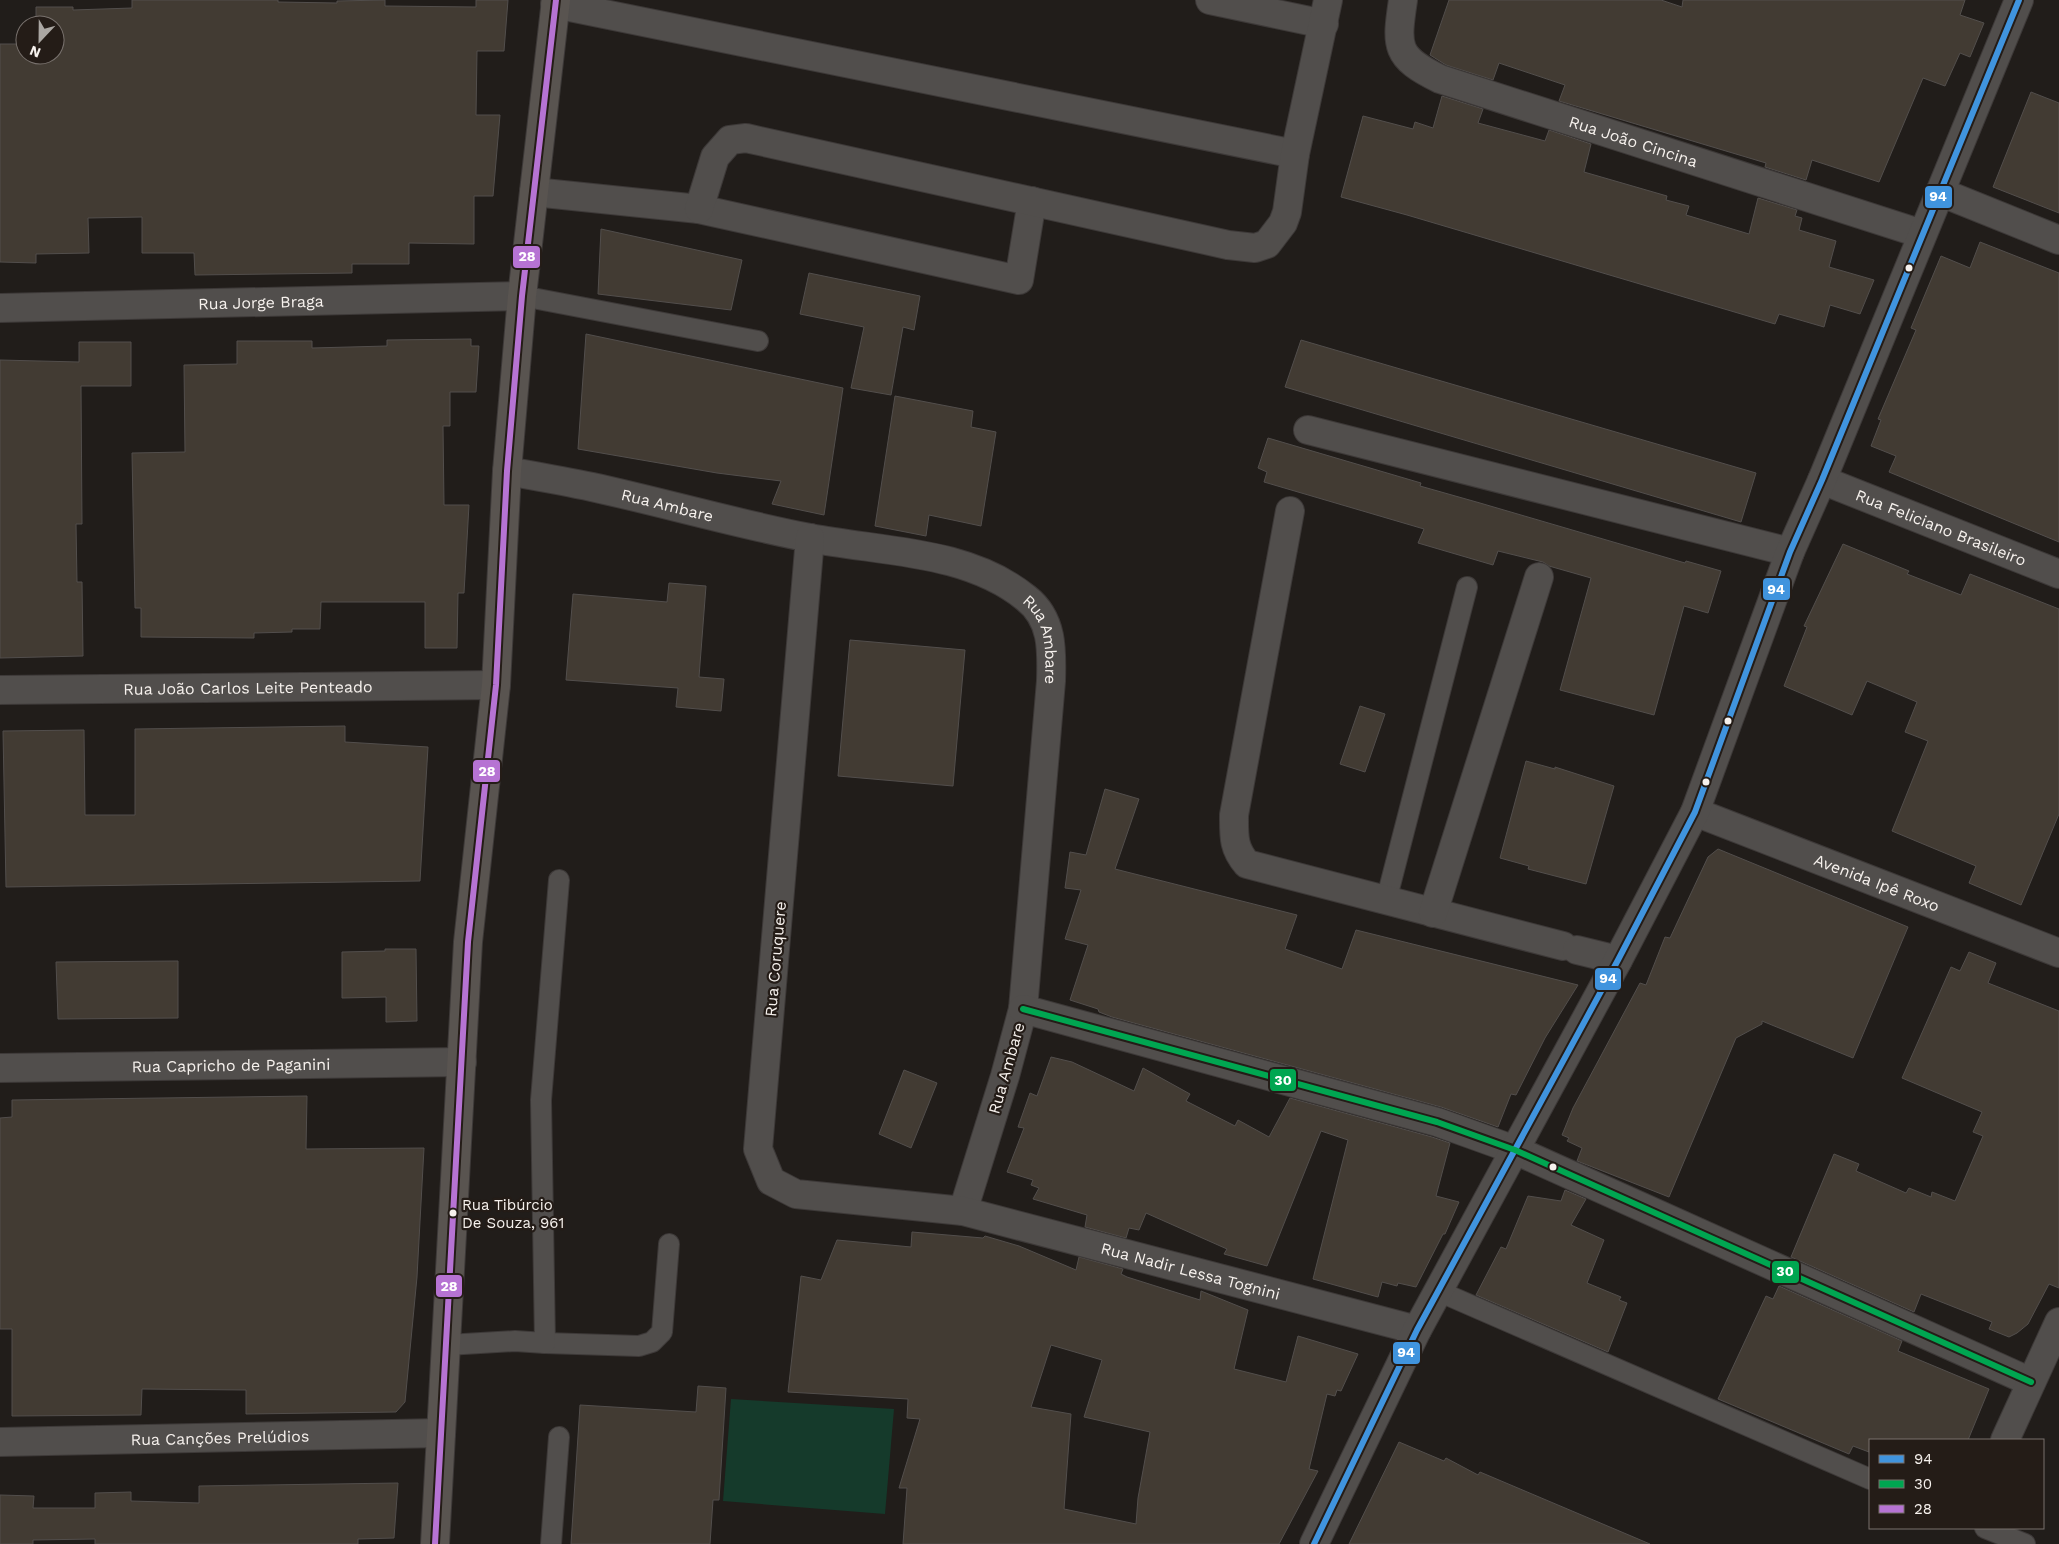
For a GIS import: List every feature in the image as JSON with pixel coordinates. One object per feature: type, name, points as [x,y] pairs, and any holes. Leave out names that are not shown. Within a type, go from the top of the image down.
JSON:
[{"type":"main road","points":[[435,1544],[468,942],[496,685],[507,471],[522,296],[556,2]]},
{"type":"street","points":[[700,210],[715,157],[730,140],[746,138],[1228,245],[1255,248],[1267,244],[1283,223],[1286,212],[1295,154],[1326,12],[1210,0]]},
{"type":"street","name":"Rua João Cincina","points":[[1403,0],[1399,40],[1404,54],[1419,69],[1440,79],[1922,234]]},
{"type":"street","points":[[1314,1544],[1417,1330],[1618,960],[1695,812],[1790,552],[1822,480],[2019,0]]},
{"type":"street","points":[[556,2],[1295,154]]},
{"type":"street","points":[[534,192],[700,210],[1019,280],[1032,201]]},
{"type":"street","points":[[1940,192],[2059,240]]},
{"type":"street","name":"Rua Jorge Braga","points":[[0,308],[522,296]]},
{"type":"street","points":[[1308,430],[1790,552]]},
{"type":"street","name":"Rua Ambare","points":[[507,471],[593,488],[810,538],[940,560],[986,574],[1026,598],[1044,616],[1052,650],[1051,681],[1023,1009],[1005,1076],[963,1211]]},
{"type":"street","name":"Rua Feliciano Brasileiro","points":[[1822,480],[2059,574]]},
{"type":"street","points":[[1290,511],[1234,815],[1234,838],[1238,854],[1247,864],[1618,960]]},
{"type":"street","name":"Rua Coruquere","points":[[810,538],[758,1149],[771,1182],[796,1194],[963,1211]]},
{"type":"street","points":[[1433,913],[1539,578]]},
{"type":"street","name":"Rua João Carlos Leite Penteado","points":[[0,690],[496,685]]},
{"type":"street","name":"Avenida Ipê Roxo","points":[[1695,812],[2059,953]]},
{"type":"street","points":[[1023,1009],[1437,1122],[1514,1150],[2031,1382]]},
{"type":"street","name":"Rua Capricho de Paganini","points":[[0,1068],[462,1062]]},
{"type":"street","name":"Rua Nadir Lessa Tognini","points":[[963,1211],[1417,1330]]},
{"type":"street","points":[[2006,1439],[2059,1322]]},
{"type":"street","name":"Rua Canções Prelúdios","points":[[0,1442],[441,1433]]},
{"type":"lane","points":[[522,296],[758,341]]},
{"type":"lane","points":[[1386,901],[1467,587]]},
{"type":"lane","points":[[545,1343],[541,1100],[559,880]]},
{"type":"lane","points":[[447,1344],[515,1341],[621,1347],[639,1346],[652,1342],[662,1332],[669,1244]]},
{"type":"lane","points":[[1438,1291],[1869,1479]]},
{"type":"lane","points":[[551,1544],[560,1437]]},
{"type":"lane","points":[[1987,1529],[2025,1544]]},
{"type":"green space","points":[[731,1399],[894,1409],[885,1514],[723,1501]]},
{"type":"building","points":[[132,0],[278,0],[278,2],[337,3],[337,1],[385,0],[385,6],[476,7],[476,0],[508,0],[504,51],[477,51],[476,115],[500,115],[493,196],[474,196],[474,244],[409,243],[409,264],[352,264],[352,273],[195,275],[194,253],[142,253],[142,217],[88,218],[89,253],[36,254],[36,263],[0,262],[0,44],[15,44],[15,65],[65,65],[65,15],[36,15],[36,7],[73,7],[73,10],[132,8]]},
{"type":"building","points":[[1449,0],[1661,0],[1682,7],[1683,0],[1965,0],[1960,15],[1984,23],[1970,57],[1960,53],[1945,86],[1923,78],[1879,182],[1812,160],[1806,180],[1765,167],[1766,163],[1559,101],[1565,85],[1499,63],[1493,80],[1446,65],[1430,55]]},
{"type":"building","points":[[2031,92],[2059,103],[2059,213],[1993,187]]},
{"type":"building","points":[[1442,96],[1483,109],[1478,123],[1545,141],[1549,130],[1591,144],[1584,172],[1667,196],[1666,200],[1689,206],[1686,215],[1749,234],[1758,198],[1797,210],[1795,216],[1802,218],[1799,230],[1836,241],[1829,267],[1874,280],[1860,314],[1830,305],[1824,327],[1779,314],[1775,324],[1341,197],[1363,116],[1413,129],[1415,122],[1433,128]]},
{"type":"building","points":[[601,229],[742,260],[731,310],[598,294]]},
{"type":"building","points":[[1980,242],[2059,273],[2059,542],[1889,472],[1896,456],[1871,446],[1881,420],[1878,419],[1916,330],[1911,328],[1941,256],[1970,268]]},
{"type":"building","points":[[809,273],[920,296],[914,330],[903,327],[891,395],[851,388],[864,327],[800,314]]},
{"type":"building","points":[[586,334],[843,388],[824,515],[772,504],[781,481],[717,473],[578,449]]},
{"type":"building","points":[[471,339],[471,346],[479,346],[476,392],[450,392],[450,426],[443,426],[444,505],[469,505],[464,593],[458,593],[457,648],[425,648],[425,602],[321,602],[320,629],[292,629],[292,632],[254,633],[254,638],[141,637],[141,608],[135,608],[132,453],[185,452],[184,365],[237,364],[237,341],[312,341],[312,348],[387,346],[387,340]]},
{"type":"building","points":[[1301,340],[1756,473],[1741,522],[1285,387]]},
{"type":"building","points":[[79,342],[131,342],[131,386],[81,386],[82,524],[76,524],[77,582],[82,582],[83,656],[0,658],[0,360],[79,362]]},
{"type":"building","points":[[895,396],[973,411],[971,427],[996,432],[981,526],[929,515],[926,536],[875,526]]},
{"type":"building","points":[[1268,438],[1421,483],[1420,486],[1685,563],[1686,561],[1721,571],[1708,613],[1684,606],[1654,715],[1560,690],[1591,578],[1549,566],[1543,562],[1498,551],[1493,565],[1418,543],[1424,529],[1264,482],[1267,472],[1258,468]]},
{"type":"building","points":[[1843,544],[1909,571],[1907,574],[1961,595],[1970,574],[2059,609],[2059,814],[2021,905],[1969,883],[1976,866],[1892,831],[1928,741],[1905,732],[1917,702],[1867,681],[1852,715],[1784,686],[1807,627],[1804,626]]},
{"type":"building","points":[[669,583],[706,586],[699,677],[724,679],[721,711],[676,707],[678,688],[566,680],[573,594],[667,602]]},
{"type":"building","points":[[850,640],[965,650],[953,786],[838,776]]},
{"type":"building","points":[[1360,706],[1385,714],[1365,772],[1340,764]]},
{"type":"building","points":[[345,726],[345,742],[428,747],[420,881],[6,887],[3,731],[84,730],[85,815],[135,815],[135,729]]},
{"type":"building","points":[[1526,761],[1555,769],[1555,767],[1614,786],[1586,884],[1528,869],[1529,866],[1500,858]]},
{"type":"building","points":[[1105,789],[1139,799],[1115,869],[1297,915],[1285,949],[1342,969],[1356,930],[1578,985],[1545,1038],[1516,1095],[1511,1094],[1498,1127],[1441,1107],[1112,1017],[1099,1012],[1098,1009],[1070,1000],[1088,945],[1065,939],[1081,890],[1065,888],[1070,852],[1086,855]]},
{"type":"building","points":[[1718,849],[1908,927],[1853,1058],[1762,1021],[1762,1024],[1736,1038],[1669,1197],[1577,1161],[1582,1148],[1567,1141],[1569,1138],[1562,1135],[1573,1108],[1640,983],[1646,985],[1665,937],[1670,938],[1708,857]]},
{"type":"building","points":[[385,949],[416,949],[417,1021],[386,1022],[386,997],[342,998],[342,952],[385,951]]},
{"type":"building","points":[[1969,952],[1996,963],[1988,983],[2059,1011],[2059,1288],[2049,1284],[2028,1324],[2009,1337],[1989,1329],[1992,1322],[1921,1294],[1914,1312],[1791,1257],[1834,1154],[1859,1164],[1856,1171],[1906,1193],[1909,1188],[1931,1197],[1932,1192],[1955,1201],[1983,1136],[1973,1132],[1982,1112],[1902,1078],[1951,967],[1960,971]]},
{"type":"building","points":[[178,961],[178,1018],[58,1019],[56,962]]},
{"type":"building","points":[[1051,1057],[1072,1062],[1134,1091],[1143,1068],[1190,1094],[1186,1101],[1235,1126],[1238,1120],[1269,1137],[1290,1098],[1450,1143],[1436,1196],[1459,1202],[1445,1234],[1443,1234],[1416,1287],[1398,1283],[1397,1286],[1382,1282],[1378,1297],[1313,1279],[1348,1140],[1321,1131],[1267,1266],[1224,1254],[1227,1249],[1146,1213],[1139,1230],[1129,1228],[1126,1238],[1085,1227],[1087,1215],[1033,1199],[1039,1188],[1031,1185],[1033,1180],[1007,1172],[1024,1128],[1018,1127],[1030,1093],[1037,1096]]},
{"type":"building","points":[[904,1070],[937,1083],[911,1148],[879,1134]]},
{"type":"building","points":[[307,1096],[306,1149],[424,1148],[417,1277],[405,1402],[396,1412],[246,1414],[246,1390],[142,1389],[141,1415],[12,1416],[12,1329],[0,1329],[0,1118],[12,1117],[12,1100]]},
{"type":"building","points":[[1565,1190],[1586,1199],[1571,1225],[1604,1240],[1587,1283],[1621,1297],[1619,1300],[1627,1303],[1608,1352],[1476,1295],[1501,1247],[1506,1249],[1528,1196],[1561,1201]]},
{"type":"building","points":[[912,1232],[983,1238],[985,1236],[1019,1246],[1076,1270],[1079,1257],[1123,1269],[1121,1274],[1127,1277],[1200,1300],[1201,1291],[1248,1310],[1234,1369],[1286,1382],[1298,1336],[1358,1354],[1341,1391],[1337,1390],[1335,1396],[1327,1394],[1309,1469],[1318,1471],[1279,1544],[903,1544],[907,1488],[899,1488],[920,1419],[907,1418],[908,1399],[788,1392],[801,1276],[821,1280],[837,1240],[911,1247]],"holes":[[[1051,1345],[1102,1360],[1084,1417],[1150,1432],[1138,1498],[1136,1524],[1064,1509],[1071,1414],[1031,1407]]]},
{"type":"building","points":[[1779,1286],[1902,1341],[1898,1351],[1989,1389],[1968,1439],[1869,1439],[1869,1452],[1853,1446],[1849,1454],[1718,1399],[1766,1296],[1773,1299]]},
{"type":"building","points":[[698,1386],[726,1388],[719,1500],[713,1500],[710,1544],[571,1544],[580,1405],[696,1412]]},
{"type":"building","points":[[1399,1442],[1444,1461],[1446,1458],[1478,1475],[1480,1472],[1650,1544],[1349,1544]]},
{"type":"building","points":[[398,1483],[394,1538],[358,1539],[358,1544],[95,1544],[95,1539],[33,1540],[33,1544],[0,1544],[0,1495],[34,1496],[33,1508],[95,1508],[95,1493],[131,1492],[131,1501],[199,1503],[199,1486]]},
{"type":"transit line","name":"28","points":[[435,1544],[468,942],[496,685],[507,471],[522,296],[556,0]]},
{"type":"transit line","name":"94","points":[[1314,1544],[1417,1330],[1618,960],[1695,812],[1790,552],[1822,480],[2019,0]]},
{"type":"transit line","name":"30","points":[[1023,1009],[1437,1122],[1515,1150],[2031,1382]]},
{"type":"place","name":"Rua Tibúrcio De Souza, 961","points":[[453,1213]]}]
